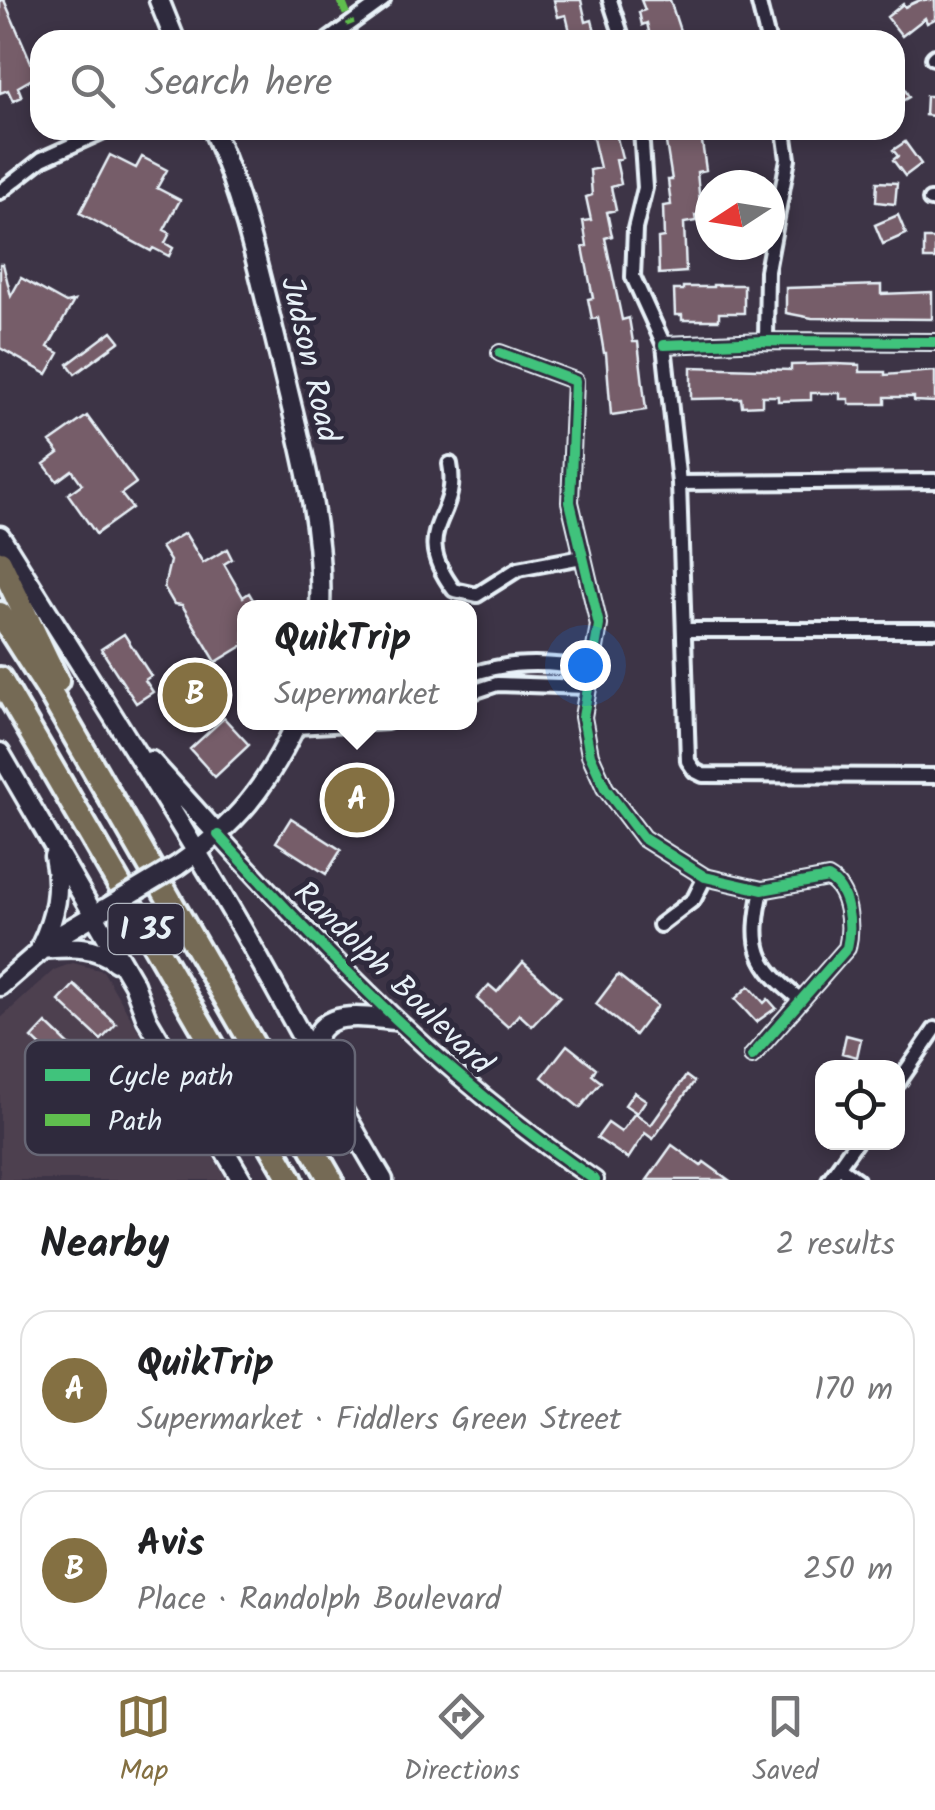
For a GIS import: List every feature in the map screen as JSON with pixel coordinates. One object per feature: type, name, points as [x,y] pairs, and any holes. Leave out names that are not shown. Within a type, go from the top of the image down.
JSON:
[{"type":"highway","points":[[0,562],[112,802]]},
{"type":"highway","name":"I 35","points":[[0,614],[48,689],[249,1040]]},
{"type":"highway","name":"I 35","points":[[0,679],[210,1040]]},
{"type":"highway","name":"I 35","points":[[276,1155],[291,1180]]},
{"type":"highway","name":"I 35","points":[[316,1155],[330,1180]]},
{"type":"main road","points":[[159,0],[171,30]]},
{"type":"main road","name":"Judson Road","points":[[217,140],[244,214],[307,472],[322,571],[320,600]]},
{"type":"main road","points":[[0,536],[121,727],[302,1040]]},
{"type":"main road","name":"Randolph Boulevard","points":[[121,727],[218,835]]},
{"type":"main road","points":[[0,986],[40,950],[177,866],[218,835],[271,775],[294,730]]},
{"type":"main road","points":[[0,753],[51,840],[100,911],[159,1040]]},
{"type":"main road","points":[[40,950],[57,906],[59,877],[51,840]]},
{"type":"main road","points":[[40,950],[76,946],[103,951],[124,968]]},
{"type":"main road","points":[[315,1040],[322,1026],[334,1019],[394,1020]]},
{"type":"main road","points":[[355,1132],[383,1180]]},
{"type":"main road","points":[[227,1155],[242,1180]]},
{"type":"street","points":[[342,30],[382,0]]},
{"type":"street","points":[[610,0],[620,30]]},
{"type":"street","points":[[758,0],[766,30]]},
{"type":"street","points":[[0,192],[60,149],[82,140]]},
{"type":"street","points":[[642,140],[645,188],[635,229],[634,277],[664,345],[680,483],[688,762],[703,775],[935,776]]},
{"type":"street","points":[[766,341],[767,272],[788,159],[785,140]]},
{"type":"street","points":[[664,345],[935,342]]},
{"type":"street","points":[[500,353],[575,381],[569,488],[600,626],[584,732],[605,788],[644,838],[704,877],[762,890],[828,878],[836,883],[851,931],[847,948],[752,1056]]},
{"type":"street","points":[[450,464],[454,481],[450,499],[436,524],[434,541],[441,572],[454,590],[478,595],[518,569],[582,558]]},
{"type":"street","points":[[680,483],[935,480]]},
{"type":"street","points":[[684,630],[935,630]]},
{"type":"street","points":[[477,672],[526,663],[592,670]]},
{"type":"street","points":[[477,691],[497,684],[588,688]]},
{"type":"street","name":"Randolph Boulevard","points":[[218,835],[394,1020],[474,1090],[595,1180]]},
{"type":"street","points":[[660,925],[694,899],[704,877]]},
{"type":"street","points":[[762,890],[756,933],[762,964],[774,980],[801,1000]]},
{"type":"street","points":[[905,1073],[935,1029]]},
{"type":"street","points":[[829,1180],[850,1150]]},
{"type":"street","points":[[838,1167],[857,1180]]},
{"type":"shaded area","points":[[73,963],[103,971],[144,1040],[25,1040],[25,1155],[212,1155],[227,1180],[0,1180],[0,1019],[54,970]]},
{"type":"building","points":[[0,0],[4,0],[30,60],[30,80],[18,87],[22,97],[13,101],[8,90],[0,93]]},
{"type":"building","points":[[554,0],[581,0],[586,22],[592,20],[594,30],[570,30],[566,15],[558,17]]},
{"type":"building","points":[[641,0],[670,0],[680,30],[649,30],[647,23],[642,25],[639,12],[645,10]]},
{"type":"building","points":[[920,0],[935,0],[935,19],[927,23],[925,18],[905,34],[887,17],[903,4],[905,7]]},
{"type":"building","points":[[926,96],[935,96],[935,116],[925,115]]},
{"type":"building","points":[[593,140],[618,140],[622,158],[616,160],[621,184],[611,187],[616,210],[607,212],[612,236],[605,238],[622,320],[629,318],[633,342],[638,342],[646,410],[611,415],[606,353],[598,318],[592,319],[588,299],[593,298],[583,247],[587,246],[583,221],[591,220],[586,197],[592,195],[590,170],[600,168]]},
{"type":"building","points":[[666,140],[702,140],[706,170],[695,170],[695,221],[684,223],[686,272],[659,274],[658,238],[664,237],[663,206],[671,205],[668,180],[672,180]]},
{"type":"building","points":[[905,142],[921,164],[905,176],[893,160],[898,156],[893,150]]},
{"type":"building","points":[[110,155],[136,168],[142,157],[167,170],[157,188],[180,200],[164,230],[170,233],[165,243],[173,248],[169,256],[153,248],[151,251],[80,213]]},
{"type":"building","points":[[877,182],[897,183],[895,204],[876,202]]},
{"type":"building","points":[[898,215],[906,234],[883,244],[875,225]]},
{"type":"building","points":[[924,239],[935,239],[935,259],[924,259]]},
{"type":"building","points":[[0,264],[11,296],[21,278],[66,303],[74,301],[48,347],[59,353],[47,374],[0,348]]},
{"type":"building","points":[[744,285],[744,313],[719,313],[719,320],[682,320],[682,315],[675,315],[674,290]]},
{"type":"building","points":[[881,285],[881,294],[932,292],[932,319],[812,318],[786,313],[786,288]]},
{"type":"building","points":[[112,331],[120,341],[75,374],[68,364]]},
{"type":"building","points":[[791,365],[860,365],[860,372],[885,375],[935,371],[935,402],[885,397],[885,404],[849,404],[849,399],[840,399],[840,393],[811,393],[811,400],[778,401],[778,396],[762,396],[762,405],[742,406],[741,398],[691,399],[691,367],[791,370]]},
{"type":"building","points":[[87,416],[136,483],[121,494],[132,508],[96,534],[68,494],[82,484],[72,470],[57,481],[44,464],[59,453],[50,442]]},
{"type":"building","points":[[185,533],[203,563],[227,549],[232,559],[224,564],[243,597],[249,593],[253,600],[237,600],[237,649],[216,662],[182,605],[174,604],[164,587],[170,561],[161,547]]},
{"type":"building","points":[[124,634],[151,676],[145,680],[153,692],[136,703],[101,649]]},
{"type":"building","points":[[186,678],[191,684],[197,678],[217,700],[200,716],[194,710],[192,713],[174,690]]},
{"type":"building","points":[[224,718],[249,745],[215,777],[190,749]]},
{"type":"building","points":[[362,775],[382,788],[358,826],[338,813],[344,804],[340,802],[345,789],[353,781],[357,784]]},
{"type":"building","points":[[291,818],[341,850],[326,874],[276,842]]},
{"type":"building","points":[[523,962],[560,996],[532,1026],[519,1014],[508,1027],[477,999],[489,985],[497,992]]},
{"type":"building","points":[[618,975],[657,1006],[635,1035],[596,1004]]},
{"type":"building","points":[[74,985],[116,1024],[101,1040],[59,1001]]},
{"type":"building","points":[[749,986],[764,1003],[768,999],[776,1008],[756,1022],[735,999]]},
{"type":"building","points":[[46,1023],[64,1040],[34,1040]]},
{"type":"building","points":[[846,1035],[861,1039],[857,1057],[842,1053]]},
{"type":"building","points":[[567,1045],[596,1068],[592,1075],[601,1082],[580,1108],[542,1077]]},
{"type":"building","points":[[686,1076],[694,1082],[653,1139],[645,1133],[628,1159],[597,1138],[608,1123],[621,1132],[635,1113],[651,1125]]},
{"type":"building","points":[[634,1092],[646,1100],[637,1113],[625,1105]]},
{"type":"building","points":[[672,1145],[701,1166],[704,1162],[729,1180],[647,1180]]},
{"type":"marked path","points":[[341,0],[351,25]]},
{"type":"cycle path","points":[[664,345],[935,342]]},
{"type":"cycle path","points":[[500,353],[575,381],[570,502],[599,625],[583,717],[590,755],[605,788],[643,838],[705,877],[762,890],[828,878],[845,900],[849,920],[847,948],[752,1056]]},
{"type":"cycle path","points":[[218,835],[396,1019],[491,1102],[595,1180]]},
{"type":"place","name":"Avis","points":[[195,695]]},
{"type":"place","name":"QuikTrip","points":[[357,800]]}]
